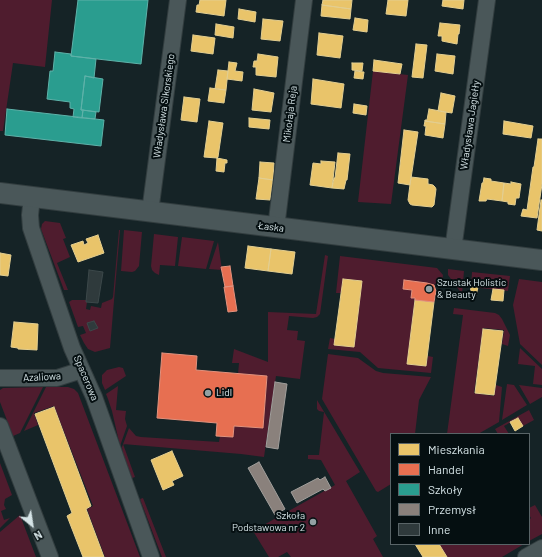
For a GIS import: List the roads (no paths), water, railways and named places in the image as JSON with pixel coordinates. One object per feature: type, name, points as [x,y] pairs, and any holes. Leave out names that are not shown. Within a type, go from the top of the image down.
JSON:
[{"type":"street","name":"Władysława Sikorskiego","points":[[150,212],[178,0]]},
{"type":"street","name":"Mikołaja Reja","points":[[276,228],[304,0]]},
{"type":"street","name":"Władysława Jagiełły","points":[[453,250],[486,0]]},
{"type":"street","name":"Łaska","points":[[0,193],[542,260]]},
{"type":"street","name":"Spacerowa","points":[[32,197],[30,216],[31,228],[72,348],[96,402],[151,557]]},
{"type":"street","name":"Azaliowa","points":[[0,378],[57,378],[82,370]]},
{"type":"street","points":[[0,426],[50,557]]},
{"type":"street","points":[[526,557],[542,548]]},
{"type":"place","name":"Szustak Holistic & Beauty","points":[[429,289]]},
{"type":"place","name":"Lidl","points":[[208,393]]},
{"type":"place","name":"Szkoła Podstawowa nr 2","points":[[313,522]]}]
